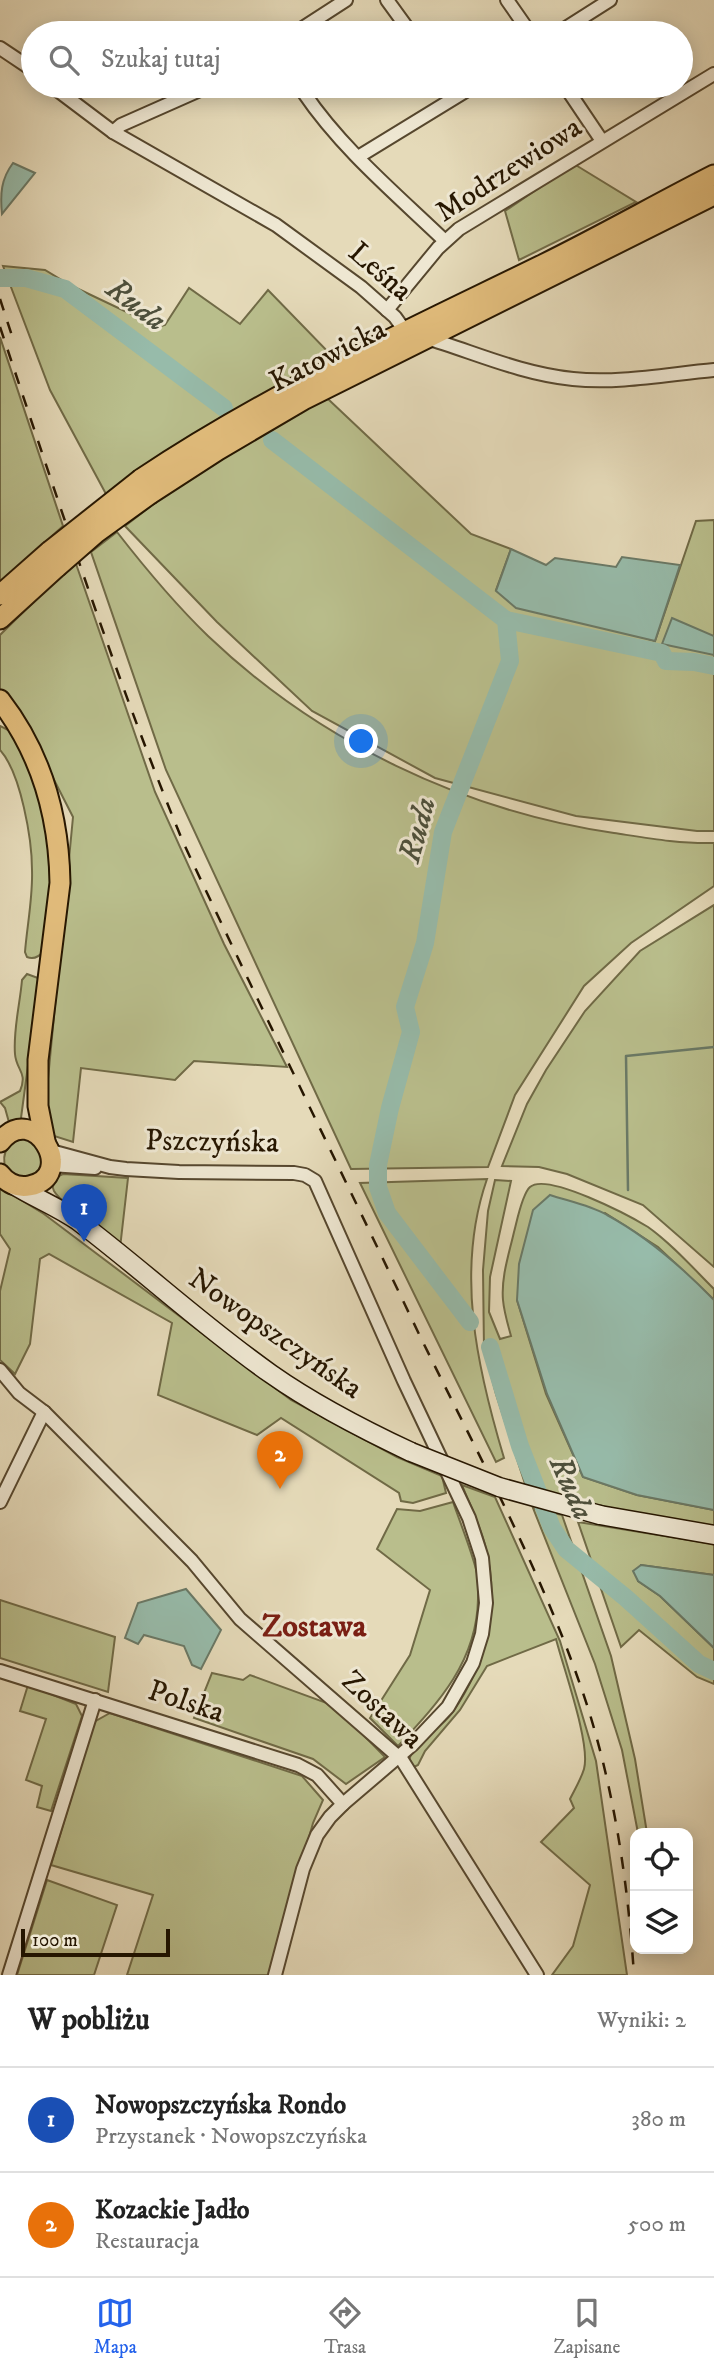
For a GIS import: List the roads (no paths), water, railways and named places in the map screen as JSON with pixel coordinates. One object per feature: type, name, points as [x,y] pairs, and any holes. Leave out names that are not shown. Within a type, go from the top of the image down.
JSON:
[{"type":"main road","name":"Katowicka","points":[[0,595],[53,559],[226,425],[714,175]]},
{"type":"main road","name":"Katowicka","points":[[146,487],[218,450],[303,400],[714,195]]},
{"type":"main road","name":"Katowicka","points":[[0,619],[53,559]]},
{"type":"main road","points":[[0,700],[23,733],[37,762],[51,808],[60,857],[60,883],[38,1060],[38,1106],[47,1159],[29,1186],[7,1180]]},
{"type":"main road","points":[[6,1137],[27,1117],[32,1079],[38,1060]]},
{"type":"main road","points":[[6,1137],[33,1132],[47,1159]]},
{"type":"main road","name":"Nowopszczyńska","points":[[47,1159],[49,1194],[64,1211],[270,1373],[315,1403],[411,1452],[499,1487],[600,1514],[714,1535]]},
{"type":"main road","name":"Nowopszczyńska","points":[[7,1180],[46,1204],[64,1211]]},
{"type":"street","points":[[314,21],[346,0]]},
{"type":"street","points":[[387,0],[402,21]]},
{"type":"street","points":[[507,0],[522,21]]},
{"type":"street","points":[[577,21],[610,0]]},
{"type":"street","points":[[0,48],[21,62]]},
{"type":"street","name":"Modrzewiowa","points":[[693,87],[714,74]]},
{"type":"street","name":"Leśna","points":[[67,98],[113,132],[276,225],[343,273],[387,310],[405,331],[514,368],[575,380],[714,370]]},
{"type":"street","points":[[113,132],[121,125],[182,98]]},
{"type":"street","points":[[308,98],[358,157],[445,241]]},
{"type":"street","points":[[358,157],[454,98]]},
{"type":"street","points":[[573,98],[602,141]]},
{"type":"street","name":"Modrzewiowa","points":[[387,310],[445,241],[459,229],[674,98]]},
{"type":"street","name":"Pszczyńska","points":[[47,1159],[91,1168],[294,1174],[312,1179],[320,1187],[395,1362],[464,1506],[484,1569],[484,1623],[470,1672],[441,1716],[398,1757]]},
{"type":"street","name":"Zostawa","points":[[0,1370],[19,1393],[44,1412],[192,1561],[240,1619],[408,1768],[537,1975]]},
{"type":"street","points":[[0,1502],[44,1412]]},
{"type":"street","name":"Polska","points":[[0,1671],[298,1765],[317,1775],[344,1804]]},
{"type":"street","points":[[9,1975],[95,1700]]},
{"type":"street","points":[[275,1975],[308,1853],[317,1835],[344,1804],[398,1757]]},
{"type":"waterway","name":"Ruda","points":[[0,278],[26,278],[65,289],[224,408]]},
{"type":"waterway","name":"Ruda","points":[[272,440],[506,620],[510,661],[443,832],[425,943],[405,1007],[411,1032],[378,1165],[378,1187],[387,1213],[470,1322]]},
{"type":"waterway","points":[[506,620],[662,653],[666,661],[714,666]]},
{"type":"waterway","points":[[628,1190],[626,1056],[714,1047]]},
{"type":"waterway","name":"Ruda","points":[[490,1347],[520,1446],[552,1528],[566,1549],[626,1598],[699,1664],[714,1671]]},
{"type":"railway","points":[[0,299],[13,339]]},
{"type":"railway","points":[[0,327],[110,651],[183,842],[418,1332],[510,1517],[571,1660],[588,1708],[613,1807],[624,1873],[634,1975]]},
{"type":"place","name":"Nowopszczyńska Rondo","points":[[84,1242]]},
{"type":"place","name":"Kozackie Jadło","points":[[280,1489]]},
{"type":"district","name":"Zostawa","points":[[314,1627]]}]
